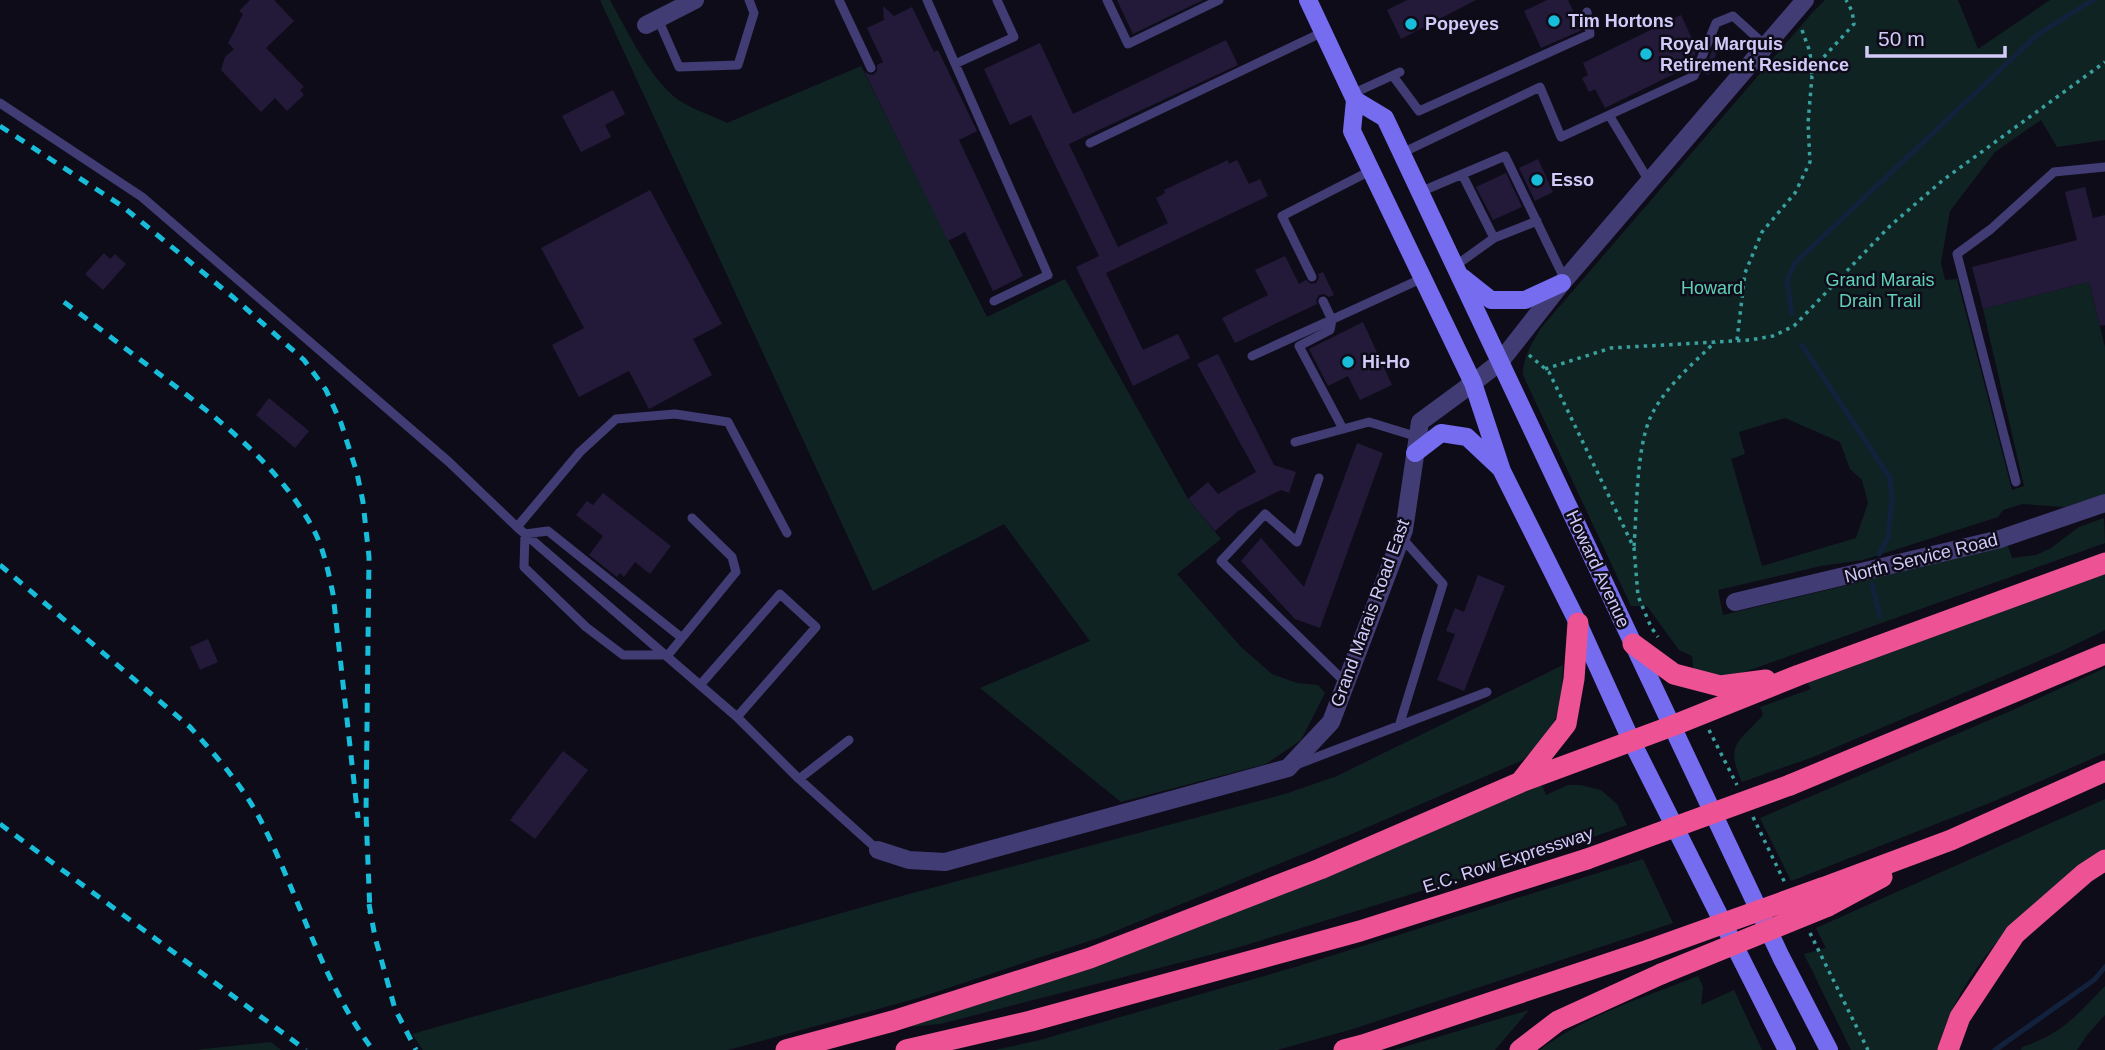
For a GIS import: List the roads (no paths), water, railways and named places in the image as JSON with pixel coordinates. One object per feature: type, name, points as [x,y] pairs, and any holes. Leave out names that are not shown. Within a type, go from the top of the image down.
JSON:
[{"type":"highway","points":[[786,1050],[893,1021],[1090,958],[1320,869],[1521,782],[1799,675],[2105,563]]},
{"type":"highway","points":[[1521,782],[1566,724],[1574,679],[1578,623]]},
{"type":"highway","points":[[1633,644],[1674,674],[1720,686],[1799,675]]},
{"type":"highway","name":"E.C. Row Expressway","points":[[906,1050],[1031,1021],[1360,931],[1587,859],[1790,785],[2105,654]]},
{"type":"highway","points":[[1520,1050],[1558,1021],[2105,771]]},
{"type":"highway","points":[[1948,1050],[1960,1017],[2015,934],[2085,873],[2105,860]]},
{"type":"highway","points":[[1344,1050],[1649,950],[1825,897]]},
{"type":"main road","points":[[1310,1],[1354,97],[1352,131],[1473,383],[1502,471],[1578,623],[1631,740],[1787,1050]]},
{"type":"main road","name":"Howard Avenue","points":[[1354,97],[1385,118],[1781,957],[1829,1050]]},
{"type":"main road","points":[[1457,270],[1491,300],[1525,300],[1563,282]]},
{"type":"main road","points":[[1416,445],[1441,433],[1467,437],[1502,471]]},
{"type":"street","points":[[652,22],[695,0]]},
{"type":"street","name":"Grand Marais Road East","points":[[1288,768],[1331,722],[1346,683],[1404,530],[1420,422],[1500,362],[1563,282],[1800,2]]},
{"type":"street","name":"North Service Road","points":[[1735,602],[2000,539],[2105,503]]},
{"type":"street","points":[[878,850],[909,860],[945,862],[1288,768]]},
{"type":"lane","points":[[652,22],[679,67],[738,65],[754,13],[749,0]]},
{"type":"lane","points":[[839,0],[871,68]]},
{"type":"lane","points":[[927,0],[1048,275],[994,300]]},
{"type":"lane","points":[[955,64],[1014,37],[997,0]]},
{"type":"lane","points":[[1107,0],[1128,44],[1219,0]]},
{"type":"lane","points":[[1354,97],[1396,74],[1419,111],[1590,34],[1587,12]]},
{"type":"lane","points":[[1402,153],[1539,88],[1561,136],[1694,76],[1716,23],[1733,16],[1765,45]]},
{"type":"lane","points":[[1090,143],[1323,32]]},
{"type":"lane","points":[[0,103],[142,197],[449,462],[525,534],[701,684],[799,779],[878,850]]},
{"type":"lane","points":[[1609,115],[1649,181]]},
{"type":"lane","points":[[1420,192],[1505,156],[1563,282]]},
{"type":"lane","points":[[2016,482],[1957,254],[1991,229],[2054,172],[2105,167]]},
{"type":"lane","points":[[1311,278],[1282,216],[1370,171]]},
{"type":"lane","points":[[1462,174],[1494,238]]},
{"type":"lane","points":[[1457,270],[1494,238],[1536,221]]},
{"type":"lane","points":[[1252,356],[1423,278]]},
{"type":"lane","points":[[1323,300],[1332,320],[1329,330],[1299,346],[1343,429]]},
{"type":"lane","points":[[517,527],[580,452],[616,419],[675,414],[729,422],[787,533]]},
{"type":"lane","points":[[1295,442],[1369,422],[1416,445]]},
{"type":"lane","points":[[1319,478],[1297,542],[1265,514],[1220,561],[1346,683]]},
{"type":"lane","points":[[668,655],[736,572],[732,557],[692,518]]},
{"type":"lane","points":[[525,534],[548,531],[682,638]]},
{"type":"lane","points":[[525,534],[524,567],[586,627],[623,655],[668,655]]},
{"type":"lane","points":[[1399,726],[1443,584],[1401,537]]},
{"type":"lane","points":[[701,684],[780,594],[817,627],[737,717]]},
{"type":"lane","points":[[1288,768],[1487,692]]},
{"type":"lane","points":[[799,779],[849,740]]},
{"type":"waterway","points":[[1792,314],[1787,280],[1795,263],[2037,35],[2093,0]]},
{"type":"waterway","points":[[1802,345],[1890,478],[1892,497],[1888,538],[1879,554]]},
{"type":"waterway","points":[[1872,584],[1880,616]]},
{"type":"waterway","points":[[1995,1050],[2094,980],[2105,967]]},
{"type":"railway","points":[[0,126],[122,206],[234,298],[304,360],[326,390],[341,423],[357,473],[369,557],[366,813],[370,913]]},
{"type":"railway","points":[[64,302],[198,403],[240,439],[278,478],[315,531],[333,594],[358,818]]},
{"type":"railway","points":[[0,565],[190,727],[228,772],[261,821],[325,968],[355,1024],[373,1050]]},
{"type":"railway","points":[[0,824],[306,1050]]},
{"type":"railway","points":[[369,904],[375,937],[395,1009],[416,1050]]},
{"type":"place","name":"Tim Hortons","points":[[1554,21]]},
{"type":"place","name":"Popeyes","points":[[1411,24]]},
{"type":"place","name":"Royal Marquis Retirement Residence","points":[[1646,54]]},
{"type":"place","name":"Esso","points":[[1537,180]]},
{"type":"place","name":"Hi-Ho","points":[[1348,362]]},
{"type":"park label","name":"Howard","points":[[1712,288]]},
{"type":"park label","name":"Grand Marais Drain Trail","points":[[1880,290]]}]
